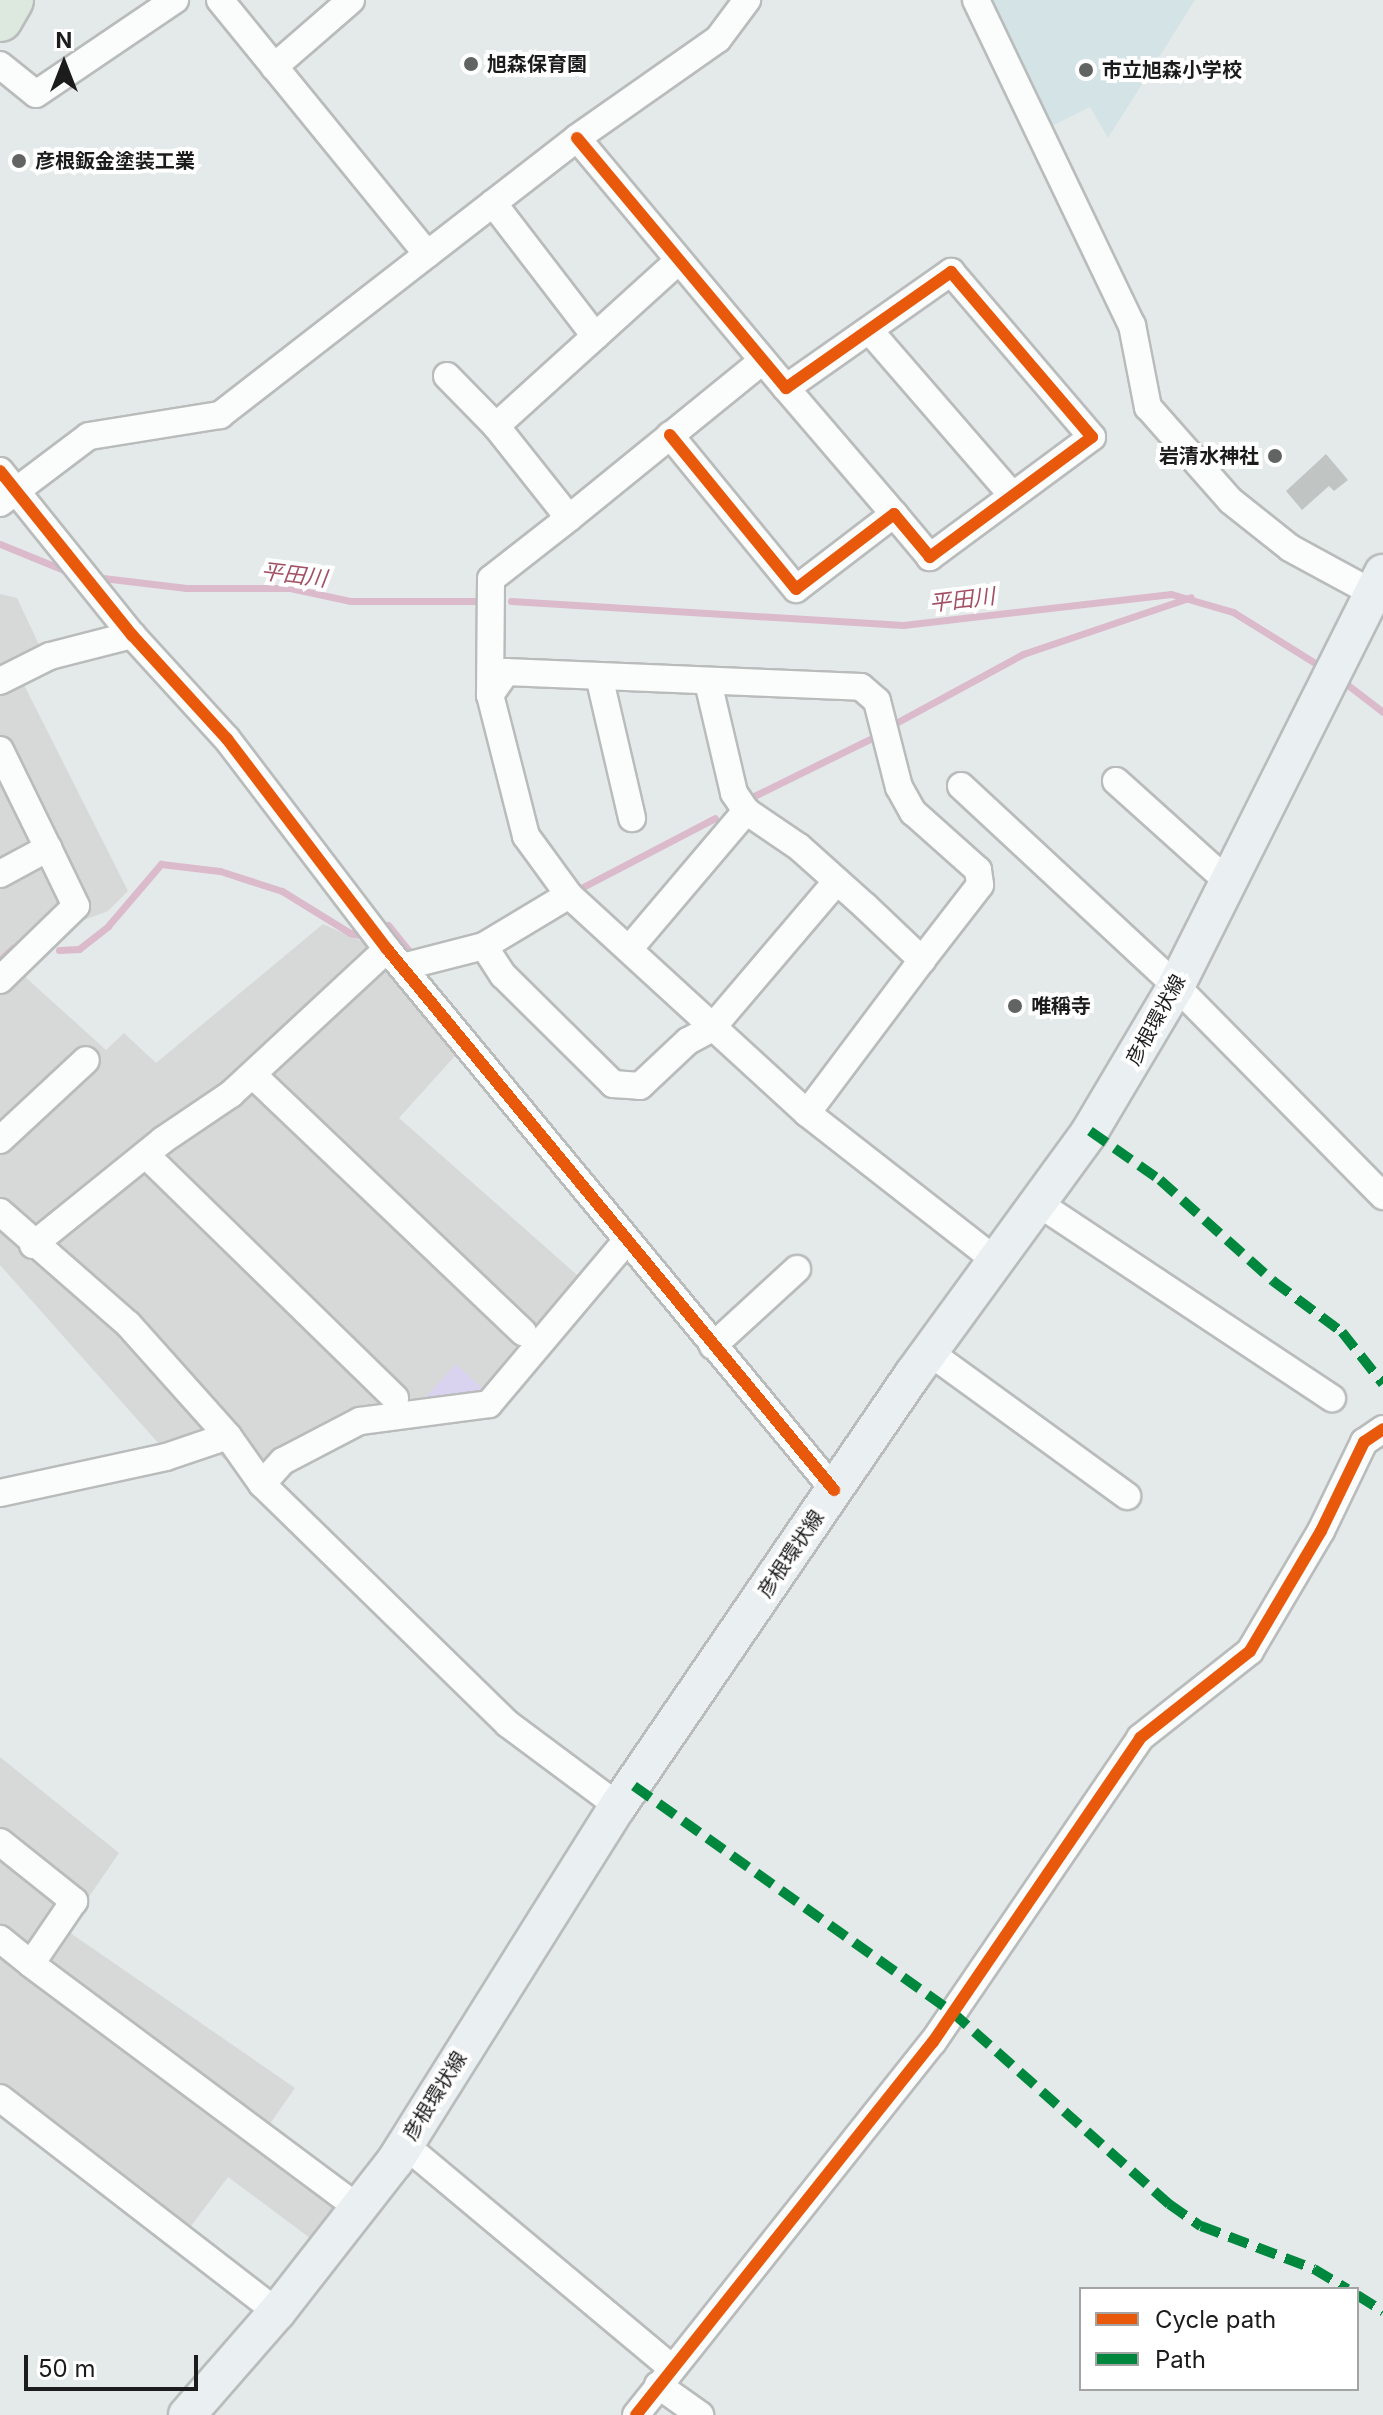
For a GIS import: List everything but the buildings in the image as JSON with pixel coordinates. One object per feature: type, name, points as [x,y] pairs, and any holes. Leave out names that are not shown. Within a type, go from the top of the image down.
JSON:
[{"type":"highway","points":[[0,19],[11,0]]},
{"type":"main road","name":"彦根環状線","points":[[187,2415],[277,2312],[360,2209],[405,2145],[618,1806],[929,1352],[1090,1131],[1176,986],[1378,583]]},
{"type":"street","points":[[0,65],[36,94],[175,0]]},
{"type":"street","points":[[220,0],[427,254]]},
{"type":"street","points":[[274,67],[351,0]]},
{"type":"street","points":[[7,498],[89,436],[220,415],[577,138],[718,39],[747,0]]},
{"type":"street","points":[[976,0],[1132,325],[1140,385],[1148,407],[1231,501],[1290,548],[1378,583]]},
{"type":"street","points":[[577,138],[760,363],[786,388],[930,557],[1092,437],[951,272],[786,388]]},
{"type":"street","points":[[493,203],[595,336]]},
{"type":"street","points":[[496,426],[676,263]]},
{"type":"street","points":[[869,330],[1012,495]]},
{"type":"street","points":[[760,363],[491,579],[490,695],[526,836],[569,895],[630,948],[711,1029],[807,1113],[995,1260]]},
{"type":"street","points":[[447,376],[496,426],[569,518]]},
{"type":"street","points":[[670,435],[796,589],[894,514]]},
{"type":"street","points":[[0,471],[7,498],[227,739],[396,957],[834,1490]]},
{"type":"street","points":[[0,681],[50,656],[132,635]]},
{"type":"street","points":[[490,695],[500,677],[513,671],[861,687],[877,701],[899,787],[913,812],[978,870],[980,885],[807,1113]]},
{"type":"street","points":[[599,676],[632,818]]},
{"type":"street","points":[[708,682],[734,793],[746,811],[837,881],[922,960]]},
{"type":"street","points":[[0,752],[76,906],[0,980]]},
{"type":"street","points":[[1116,781],[1227,881]]},
{"type":"street","points":[[961,786],[1176,986],[1383,1196]]},
{"type":"street","points":[[630,948],[746,811]]},
{"type":"street","points":[[0,874],[48,848]]},
{"type":"street","points":[[484,946],[503,975],[613,1084],[640,1086],[688,1041],[711,1029],[837,881]]},
{"type":"street","points":[[33,1245],[253,1075],[396,957],[484,946],[569,895]]},
{"type":"street","points":[[0,1140],[86,1060]]},
{"type":"street","points":[[253,1075],[523,1332]]},
{"type":"street","points":[[146,1155],[395,1398]]},
{"type":"street","points":[[1038,1203],[1332,1398]]},
{"type":"street","points":[[0,1212],[33,1245],[128,1324],[228,1436],[262,1484],[508,1724],[618,1806]]},
{"type":"street","points":[[262,1484],[283,1461],[360,1421],[489,1404],[627,1240]]},
{"type":"street","points":[[713,1346],[797,1269]]},
{"type":"street","points":[[929,1352],[1127,1496]]},
{"type":"street","points":[[636,2415],[933,2042],[1140,1738],[1250,1651],[1321,1531],[1364,1442],[1383,1429]]},
{"type":"street","points":[[0,1493],[166,1457],[228,1436]]},
{"type":"street","points":[[0,1842],[74,1901],[31,1964]]},
{"type":"street","points":[[0,1939],[360,2209]]},
{"type":"street","points":[[0,2098],[277,2312]]},
{"type":"street","points":[[405,2145],[665,2376],[700,2415]]},
{"type":"shaded area","name":"市立旭森小学校","points":[[988,0],[1195,0],[1108,138],[1090,107],[1050,127]]},
{"type":"shaded area","points":[[0,594],[17,598],[41,649],[14,665],[128,891],[108,911],[76,923],[23,975],[106,1050],[124,1033],[156,1063],[323,924],[365,943],[374,941],[463,1047],[399,1118],[585,1282],[489,1399],[414,1409],[256,1484],[218,1454],[176,1463],[0,1265]]},
{"type":"shaded area","points":[[456,1364],[492,1397],[420,1403]]},
{"type":"shaded area","points":[[0,1757],[119,1853],[66,1930],[295,2088],[258,2141],[337,2204],[340,2223],[322,2247],[228,2177],[188,2230],[0,2090]]},
{"type":"waterway","name":"平田川","points":[[0,544],[66,571]]},
{"type":"waterway","name":"平田川","points":[[103,578],[186,588],[290,588],[350,601],[481,601]]},
{"type":"waterway","name":"平田川","points":[[511,601],[903,625],[1171,594],[1233,612],[1323,668]]},
{"type":"waterway","points":[[894,724],[1023,654],[1191,597]]},
{"type":"waterway","name":"平田川","points":[[1340,679],[1383,712]]},
{"type":"waterway","points":[[754,796],[870,739]]},
{"type":"waterway","points":[[581,888],[715,818]]},
{"type":"waterway","points":[[59,950],[79,949],[108,926],[161,864],[220,871],[282,891],[350,933],[367,937]]},
{"type":"waterway","points":[[384,927],[388,925],[412,955]]},
{"type":"waterway","points":[[0,960],[13,948]]},
{"type":"marked path","points":[[1090,1131],[1160,1180],[1273,1281],[1342,1332],[1383,1384]]},
{"type":"marked path","points":[[634,1786],[952,2012],[1169,2204],[1201,2226],[1314,2269],[1344,2287]]},
{"type":"marked path","points":[[1359,2296],[1383,2311]]},
{"type":"cycle path","points":[[577,138],[786,388],[951,272],[1092,437],[930,557],[894,514],[796,589],[670,435]]},
{"type":"cycle path","points":[[0,471],[132,635],[227,739],[387,949],[834,1490]]},
{"type":"cycle path","points":[[636,2415],[933,2042],[1140,1738],[1250,1651],[1321,1531],[1364,1442],[1383,1429]]},
{"type":"place","name":"旭森保育園","points":[[471,64]]},
{"type":"place","name":"市立旭森小学校","points":[[1086,70]]},
{"type":"place","name":"彦根鈑金塗装工業","points":[[19,161]]},
{"type":"place","name":"岩清水神社","points":[[1275,456]]},
{"type":"place","name":"唯稱寺","points":[[1015,1006]]}]
